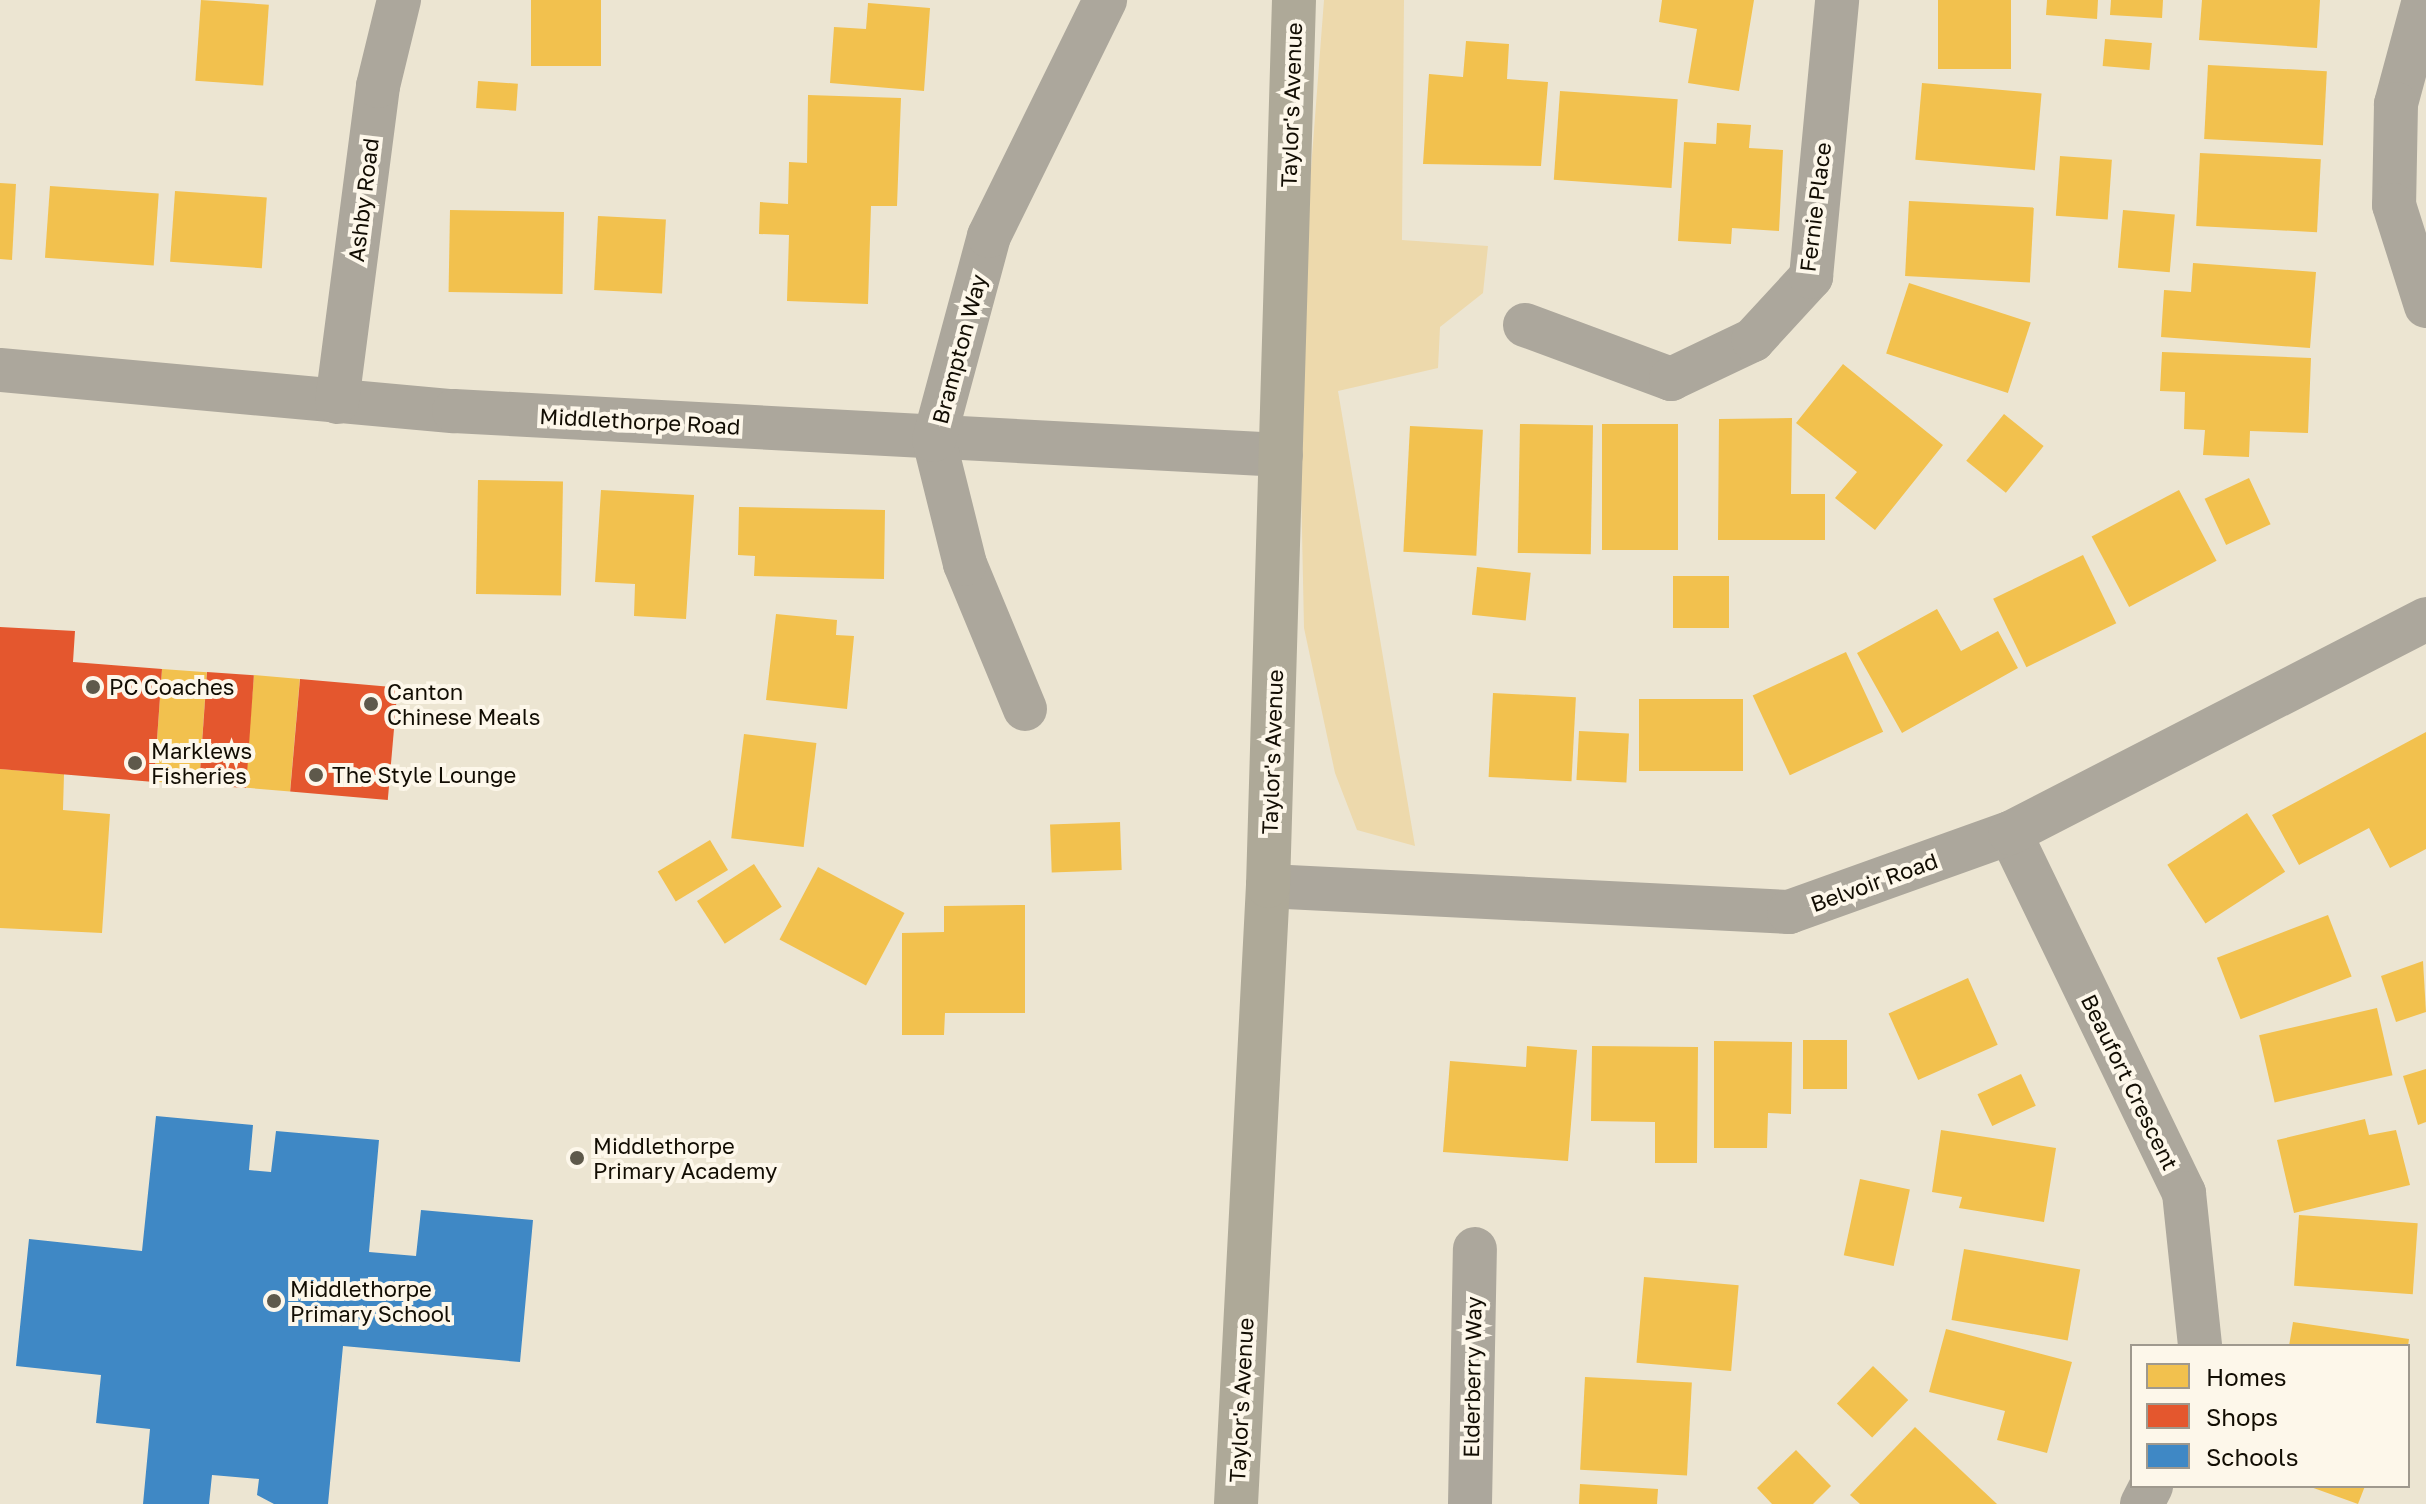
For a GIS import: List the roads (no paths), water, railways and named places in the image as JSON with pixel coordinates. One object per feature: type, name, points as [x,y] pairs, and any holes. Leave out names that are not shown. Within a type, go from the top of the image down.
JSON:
[{"type":"main road","name":"Taylor's Avenue","points":[[1236,1504],[1268,886],[1294,0]]},
{"type":"street","name":"Ashby Road","points":[[337,402],[378,86],[399,0]]},
{"type":"street","name":"Brampton Way","points":[[1025,709],[965,564],[934,440],[989,236],[1105,0]]},
{"type":"street","name":"Fernie Place","points":[[1525,325],[1671,379],[1753,340],[1811,277],[1837,0]]},
{"type":"street","points":[[2424,0],[2396,104],[2394,205],[2426,306]]},
{"type":"street","name":"Middlethorpe Road","points":[[0,370],[337,402],[934,440],[1281,455]]},
{"type":"street","name":"Belvoir Road","points":[[1268,886],[1789,912],[2010,833],[2426,619]]},
{"type":"street","name":"Beaufort Crescent","points":[[2010,833],[2184,1193],[2200,1344]]},
{"type":"street","name":"Elderberry Way","points":[[1470,1504],[1475,1249]]},
{"type":"place","name":"PC Coaches","points":[[93,687]]},
{"type":"place","name":"Canton Chinese Meals","points":[[371,704]]},
{"type":"place","name":"Marklews Fisheries","points":[[135,763]]},
{"type":"place","name":"The Style Lounge","points":[[316,775]]},
{"type":"place","name":"Middlethorpe Primary Academy","points":[[577,1158]]},
{"type":"place","name":"Middlethorpe Primary School","points":[[274,1301]]}]
